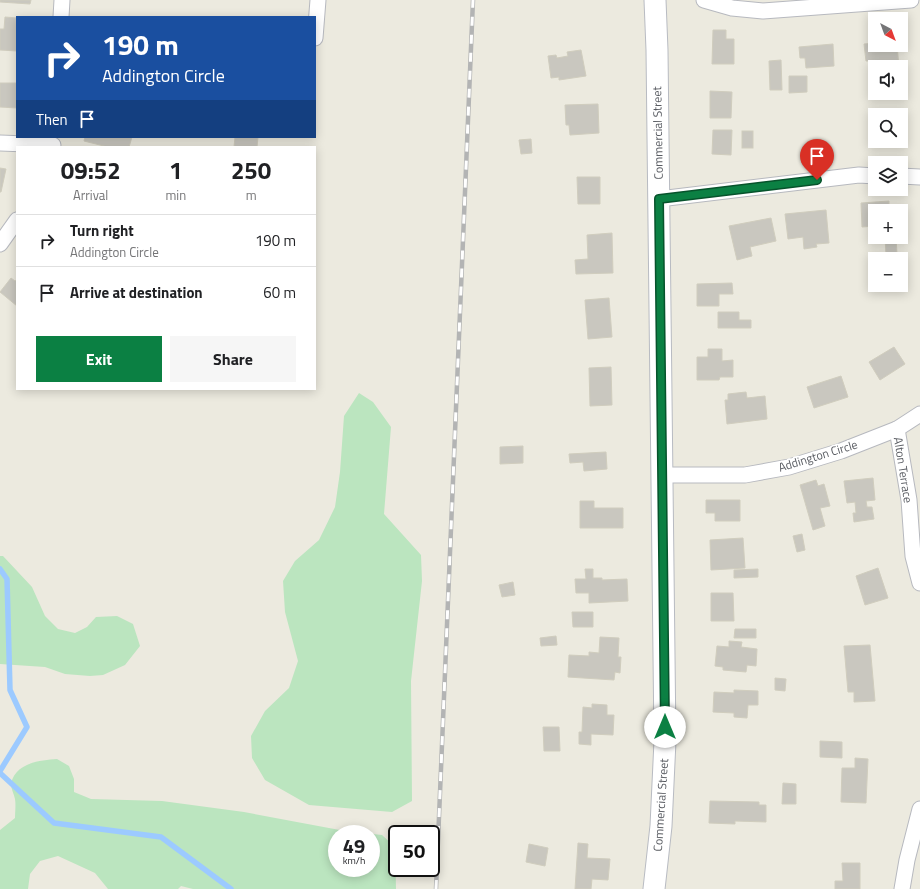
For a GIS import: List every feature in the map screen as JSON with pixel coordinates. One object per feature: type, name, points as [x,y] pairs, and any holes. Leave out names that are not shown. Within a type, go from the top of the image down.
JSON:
[{"type":"main road","name":"Commercial Street","points":[[654,889],[662,826],[665,741],[659,199],[655,0]]},
{"type":"street","points":[[61,16],[62,0]]},
{"type":"street","points":[[316,25],[318,0]]},
{"type":"street","points":[[704,0],[732,8],[763,11],[911,0]]},
{"type":"street","points":[[0,143],[53,143]]},
{"type":"street","points":[[659,199],[859,175],[868,176]]},
{"type":"street","points":[[908,176],[920,177]]},
{"type":"street","points":[[0,244],[16,221]]},
{"type":"street","name":"Addington Circle","points":[[662,475],[745,474],[789,467],[842,451],[897,429],[920,414]]},
{"type":"street","name":"Alton Terrace","points":[[897,429],[909,500],[913,556],[920,583]]},
{"type":"street","points":[[902,889],[907,860],[920,809]]},
{"type":"green space","points":[[359,393],[373,402],[391,427],[384,514],[421,555],[422,581],[411,681],[412,801],[392,812],[309,805],[265,780],[252,758],[251,736],[265,711],[289,688],[298,661],[285,612],[283,581],[295,561],[319,540],[335,507],[340,472],[344,416]]},
{"type":"green space","points":[[0,556],[3,556],[32,587],[45,616],[58,629],[75,633],[87,627],[96,617],[117,616],[133,624],[140,646],[125,665],[103,675],[90,676],[65,674],[45,667],[0,664]]},
{"type":"green space","points":[[57,759],[69,766],[74,779],[74,792],[91,799],[162,801],[244,812],[328,828],[328,877],[380,877],[380,835],[382,835],[388,841],[388,877],[396,877],[396,889],[193,889],[181,886],[178,889],[108,889],[95,873],[58,856],[40,861],[30,874],[28,889],[0,889],[0,830],[15,818],[15,797],[11,784],[17,771],[36,762]]},
{"type":"building","points":[[0,0],[31,0],[30,4],[0,2]]},
{"type":"building","points":[[5,17],[16,18],[16,51],[0,50],[0,29],[4,29]]},
{"type":"building","points":[[713,30],[726,30],[726,39],[734,39],[734,64],[712,64]]},
{"type":"building","points":[[833,44],[834,66],[806,68],[805,58],[800,58],[799,47]]},
{"type":"building","points":[[864,44],[868,44],[868,52],[898,52],[898,60],[866,61]]},
{"type":"building","points":[[581,50],[586,76],[559,80],[559,77],[551,78],[548,56],[556,55],[557,58],[568,56],[567,52]]},
{"type":"building","points":[[781,60],[782,90],[770,90],[769,61]]},
{"type":"building","points":[[789,76],[807,76],[807,92],[789,93]]},
{"type":"building","points":[[0,83],[16,83],[16,108],[0,107]]},
{"type":"building","points":[[710,91],[732,92],[731,118],[710,118]]},
{"type":"building","points":[[598,104],[599,133],[570,135],[569,125],[566,125],[565,105]]},
{"type":"building","points":[[713,130],[732,130],[731,155],[712,154]]},
{"type":"building","points":[[742,131],[753,131],[753,148],[742,148]]},
{"type":"building","points":[[85,138],[132,138],[129,146],[104,146],[84,141]]},
{"type":"building","points":[[235,138],[258,138],[257,146],[234,146]]},
{"type":"building","points":[[531,139],[532,153],[521,154],[519,140]]},
{"type":"building","points":[[0,168],[6,169],[1,192],[0,192]]},
{"type":"building","points":[[577,177],[600,177],[600,204],[578,204]]},
{"type":"building","points":[[889,201],[889,204],[868,204],[868,227],[862,227],[861,203]]},
{"type":"building","points":[[826,210],[829,243],[816,244],[817,247],[804,249],[803,237],[788,239],[785,214]]},
{"type":"building","points":[[771,218],[776,241],[750,247],[752,256],[737,260],[729,226]]},
{"type":"building","points":[[612,233],[613,273],[576,274],[575,260],[588,259],[587,235]]},
{"type":"building","points":[[885,244],[896,244],[897,252],[886,252]]},
{"type":"building","points":[[11,278],[16,280],[16,305],[0,292]]},
{"type":"building","points":[[732,283],[733,294],[719,294],[719,306],[697,306],[697,284]]},
{"type":"building","points":[[609,298],[612,337],[588,339],[585,300]]},
{"type":"building","points":[[718,312],[739,312],[739,320],[751,320],[751,328],[718,328]]},
{"type":"building","points":[[894,347],[905,364],[880,380],[869,362]]},
{"type":"building","points":[[708,349],[722,349],[722,361],[733,360],[733,377],[720,377],[719,380],[697,380],[697,357],[708,357]]},
{"type":"building","points":[[611,367],[612,405],[590,406],[589,368]]},
{"type":"building","points":[[841,376],[848,397],[814,408],[807,387]]},
{"type":"building","points":[[746,392],[747,398],[765,396],[767,419],[727,424],[725,400],[728,400],[728,394]]},
{"type":"building","points":[[523,446],[523,463],[500,464],[500,447]]},
{"type":"building","points":[[606,452],[607,469],[584,471],[583,462],[570,463],[569,454]]},
{"type":"building","points":[[873,478],[875,500],[866,501],[867,507],[872,507],[874,519],[854,522],[853,513],[856,513],[855,502],[847,503],[844,481]]},
{"type":"building","points":[[816,480],[818,486],[824,484],[830,506],[820,508],[825,526],[813,530],[800,485]]},
{"type":"building","points":[[706,500],[740,500],[740,521],[715,521],[715,513],[706,513]]},
{"type":"building","points":[[580,501],[594,501],[594,508],[623,508],[623,528],[580,528]]},
{"type":"building","points":[[802,534],[805,550],[797,552],[793,536]]},
{"type":"building","points":[[743,538],[745,568],[711,570],[710,540]]},
{"type":"building","points":[[878,568],[888,598],[865,605],[856,576]]},
{"type":"building","points":[[585,569],[593,569],[593,578],[602,578],[602,580],[627,579],[628,601],[589,603],[589,593],[576,593],[575,579],[586,579]]},
{"type":"building","points":[[758,569],[758,577],[734,578],[734,570]]},
{"type":"building","points":[[513,582],[515,595],[502,597],[499,585]]},
{"type":"building","points":[[711,593],[733,593],[734,621],[711,621]]},
{"type":"building","points":[[572,612],[593,612],[593,627],[573,627]]},
{"type":"building","points":[[735,629],[756,629],[756,638],[734,638]]},
{"type":"building","points":[[556,636],[557,645],[541,646],[540,638]]},
{"type":"building","points":[[600,637],[619,638],[618,657],[621,657],[620,673],[615,672],[614,680],[568,677],[569,655],[589,656],[589,652],[599,653]]},
{"type":"building","points":[[729,641],[742,642],[741,647],[757,649],[756,666],[747,665],[746,672],[723,670],[723,667],[715,666],[717,646],[729,647]]},
{"type":"building","points":[[870,645],[875,701],[854,702],[854,692],[848,692],[844,646]]},
{"type":"building","points":[[775,678],[786,679],[785,691],[775,690]]},
{"type":"building","points":[[734,690],[758,691],[758,705],[748,705],[747,718],[734,717],[734,713],[713,712],[714,692],[734,693]]},
{"type":"building","points":[[592,704],[607,705],[607,715],[614,715],[613,735],[591,734],[591,745],[579,744],[579,732],[582,732],[583,707],[592,708]]},
{"type":"building","points":[[543,727],[559,727],[560,751],[544,751]]},
{"type":"building","points":[[820,741],[842,742],[842,758],[820,757]]},
{"type":"building","points":[[855,758],[868,759],[866,803],[841,802],[842,768],[855,768]]},
{"type":"building","points":[[783,783],[796,784],[796,804],[782,804]]},
{"type":"building","points":[[710,801],[759,802],[759,805],[766,805],[766,822],[735,821],[735,824],[709,823]]},
{"type":"building","points":[[578,843],[588,844],[587,858],[610,859],[608,880],[592,879],[591,889],[575,889]]},
{"type":"building","points":[[529,844],[548,848],[545,866],[526,862]]},
{"type":"building","points":[[842,863],[860,863],[860,889],[835,889],[835,881],[843,881]]},
{"type":"waterway","points":[[0,569],[7,579],[10,690],[27,727],[0,771]]},
{"type":"waterway","points":[[0,773],[54,823],[161,837],[231,889]]},
{"type":"railway","points":[[436,889],[473,0]]},
{"type":"route","points":[[665,727],[659,199],[817,180]]}]
